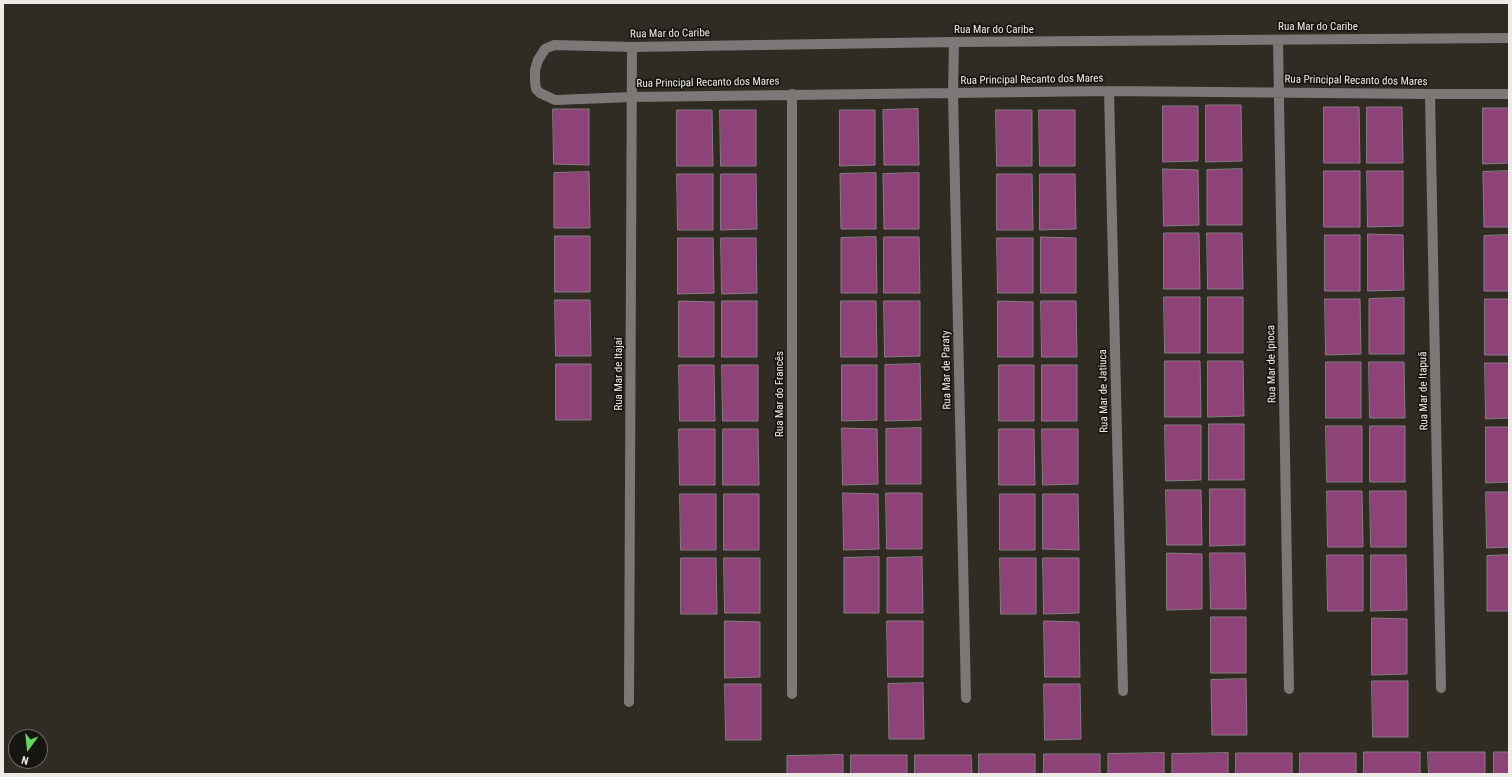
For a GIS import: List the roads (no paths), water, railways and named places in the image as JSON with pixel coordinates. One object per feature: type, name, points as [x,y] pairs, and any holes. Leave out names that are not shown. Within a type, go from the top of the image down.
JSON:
[{"type":"street","name":"Rua Mar do Caribe","points":[[556,100],[540,93],[536,89],[535,70],[538,60],[545,50],[554,45],[632,47],[954,42],[1509,38]]},
{"type":"street","name":"Rua Mar de Ipioca","points":[[1278,40],[1289,689]]},
{"type":"street","name":"Rua Mar de Paraty","points":[[954,42],[953,93],[966,698]]},
{"type":"street","name":"Rua Mar de Itajaí","points":[[629,702],[632,47]]},
{"type":"street","name":"Rua Principal Recanto dos Mares","points":[[556,100],[792,94],[1109,91],[1509,94]]},
{"type":"street","name":"Rua Mar de Jatiuca","points":[[1109,91],[1123,691]]},
{"type":"street","name":"Rua Mar do Francês","points":[[792,94],[792,694]]},
{"type":"street","name":"Rua Mar de Itapuã","points":[[1430,94],[1442,688]]}]
